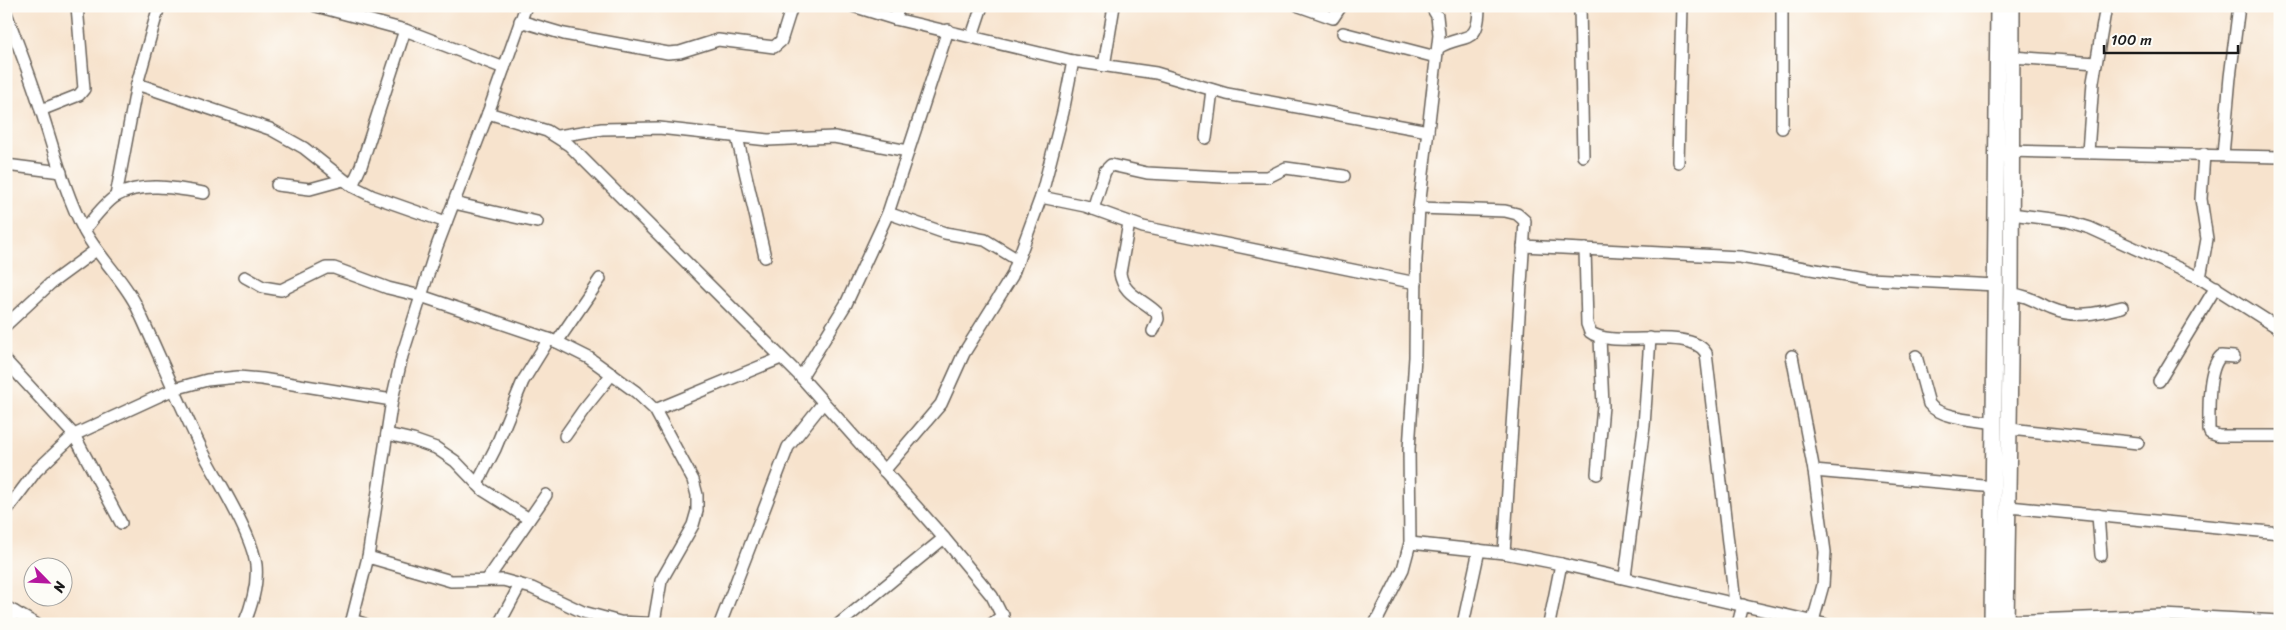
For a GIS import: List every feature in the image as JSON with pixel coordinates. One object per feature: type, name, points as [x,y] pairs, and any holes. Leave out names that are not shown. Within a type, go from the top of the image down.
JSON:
[{"type":"main road","points":[[1998,6],[2005,152],[2011,214],[2009,507],[2002,623]]},
{"type":"main road","points":[[2002,623],[1995,487],[1997,285],[2012,56],[2012,6]]},
{"type":"street","points":[[41,110],[79,95],[84,89],[77,6]]},
{"type":"street","points":[[116,196],[137,84],[159,6]]},
{"type":"street","points":[[316,6],[405,30],[504,68]]},
{"type":"street","points":[[364,624],[352,622],[368,557],[392,400],[421,296],[446,222],[488,113],[526,6]]},
{"type":"street","points":[[520,21],[564,34],[668,53],[680,52],[718,40],[774,47],[781,41],[792,6]]},
{"type":"street","points":[[853,6],[895,19],[1073,61],[1156,72],[1244,98],[1428,132]]},
{"type":"street","points":[[895,19],[899,6]]},
{"type":"street","points":[[972,36],[982,6]]},
{"type":"street","points":[[1104,66],[1114,6]]},
{"type":"street","points":[[1299,6],[1333,18],[1341,6]]},
{"type":"street","points":[[1375,624],[1403,569],[1410,543],[1409,449],[1419,208],[1437,52],[1438,16],[1431,6]]},
{"type":"street","points":[[1343,33],[1437,52],[1450,42],[1466,39],[1474,33],[1479,22],[1479,6]]},
{"type":"street","points":[[1580,6],[1583,156]]},
{"type":"street","points":[[1678,162],[1682,6]]},
{"type":"street","points":[[1782,6],[1782,128]]},
{"type":"street","points":[[2088,152],[2096,62],[2106,6]]},
{"type":"street","points":[[2223,155],[2239,6]]},
{"type":"street","points":[[6,13],[61,172],[84,230],[96,250],[126,287],[135,303],[174,389],[250,544],[256,564],[256,586],[250,610],[244,624]]},
{"type":"street","points":[[277,185],[310,189],[348,183],[361,166],[405,30]]},
{"type":"street","points":[[802,377],[846,304],[888,213],[948,30]]},
{"type":"street","points":[[2012,56],[2096,62]]},
{"type":"street","points":[[884,471],[941,404],[964,353],[1012,276],[1041,197],[1064,112],[1073,61]]},
{"type":"street","points":[[137,84],[270,128],[304,148],[348,183],[372,196],[446,222]]},
{"type":"street","points":[[1206,138],[1212,90]]},
{"type":"street","points":[[488,113],[558,136],[726,300],[780,358],[802,377],[944,538],[992,596],[1005,620],[992,624]]},
{"type":"street","points":[[558,136],[597,130],[659,128],[768,140],[834,137],[908,151]]},
{"type":"street","points":[[736,137],[765,257]]},
{"type":"street","points":[[2005,152],[2204,154],[2280,157]]},
{"type":"street","points":[[2200,278],[2206,239],[2201,199],[2204,154]]},
{"type":"street","points":[[6,165],[61,172]]},
{"type":"street","points":[[1093,209],[1105,171],[1111,165],[1147,173],[1223,177],[1268,177],[1286,168],[1344,176]]},
{"type":"street","points":[[84,230],[94,217],[116,196],[139,188],[158,187],[204,193]]},
{"type":"street","points":[[1041,197],[1093,209],[1130,223],[1416,283]]},
{"type":"street","points":[[454,202],[537,222]]},
{"type":"street","points":[[1419,208],[1505,211],[1517,214],[1525,221],[1504,553]]},
{"type":"street","points":[[888,213],[945,233],[985,240],[1018,260]]},
{"type":"street","points":[[2011,214],[2085,226],[2200,278],[2280,329]]},
{"type":"street","points":[[1130,223],[1120,272],[1121,280],[1129,293],[1157,313],[1158,319],[1153,331]]},
{"type":"street","points":[[1523,246],[1740,257],[1869,279],[1997,285]]},
{"type":"street","points":[[1585,249],[1587,324],[1590,332],[1600,338],[1650,338],[1693,342],[1702,346],[1706,353],[1739,604],[1738,624]]},
{"type":"street","points":[[6,325],[51,283],[96,250]]},
{"type":"street","points":[[245,277],[264,287],[280,290],[326,268],[334,268],[388,288],[421,296],[553,340],[589,358],[636,392],[655,410],[693,480],[697,495],[698,511],[693,525],[662,581],[656,623],[620,622],[583,612],[532,588],[503,580],[451,581],[368,557]]},
{"type":"street","points":[[477,484],[496,450],[523,381],[600,279]]},
{"type":"street","points":[[2159,381],[2216,287]]},
{"type":"street","points":[[2011,294],[2032,298],[2053,309],[2082,315],[2122,306]]},
{"type":"street","points":[[1597,474],[1603,406],[1600,338]]},
{"type":"street","points":[[1625,577],[1644,426],[1650,338]]},
{"type":"street","points":[[1410,543],[1504,553],[1561,564],[1819,622],[1825,552],[1814,471],[1792,356]]},
{"type":"street","points":[[1916,356],[1929,404],[1932,408],[1950,416],[1995,423]]},
{"type":"street","points":[[2234,357],[2221,356],[2216,364],[2209,398],[2210,433],[2219,436],[2280,436]]},
{"type":"street","points":[[655,410],[780,358]]},
{"type":"street","points":[[6,361],[74,435],[121,523]]},
{"type":"street","points":[[565,436],[612,374]]},
{"type":"street","points":[[6,511],[36,471],[74,435],[174,389],[207,380],[238,377],[262,379],[392,400]]},
{"type":"street","points":[[720,624],[788,447],[823,403]]},
{"type":"street","points":[[2010,429],[2138,443]]},
{"type":"street","points":[[387,434],[436,448],[455,461],[483,490],[529,519]]},
{"type":"street","points":[[1814,471],[1995,487]]},
{"type":"street","points":[[487,580],[546,495]]},
{"type":"street","points":[[2009,507],[2098,514],[2280,533]]},
{"type":"street","points":[[2098,514],[2100,555]]},
{"type":"street","points":[[839,624],[944,538]]},
{"type":"street","points":[[1463,624],[1479,550]]},
{"type":"street","points":[[1549,624],[1561,564]]},
{"type":"street","points":[[499,624],[520,585]]},
{"type":"street","points":[[7,624],[10,609],[36,624]]},
{"type":"street","points":[[2002,623],[2162,615],[2213,620],[2280,621]]}]
